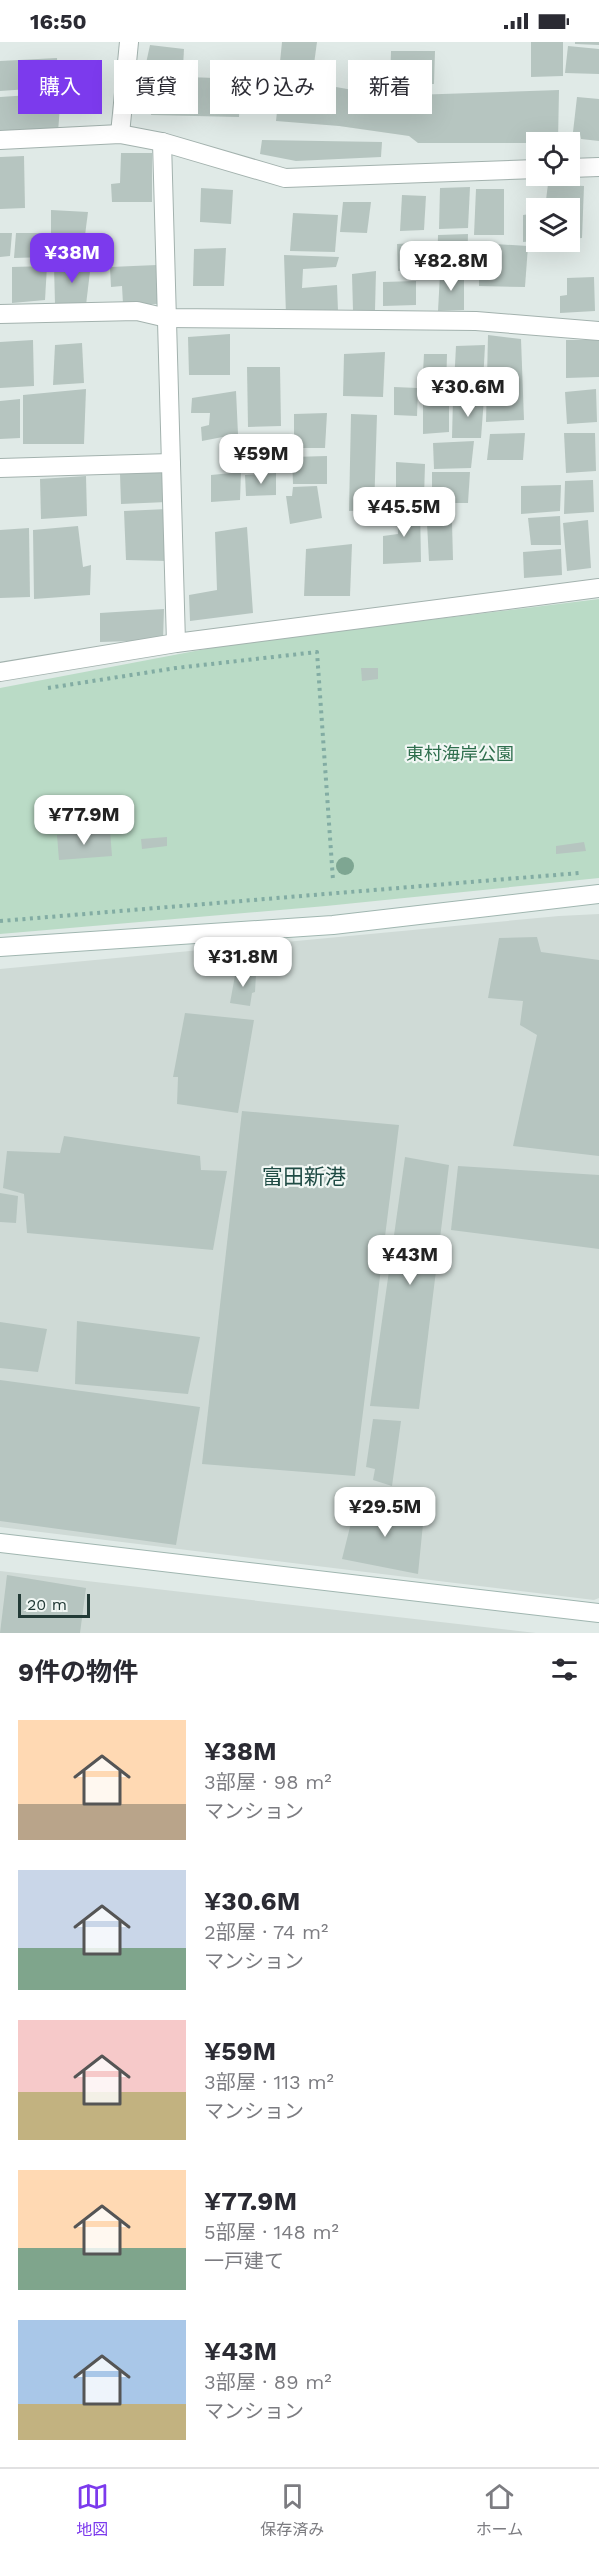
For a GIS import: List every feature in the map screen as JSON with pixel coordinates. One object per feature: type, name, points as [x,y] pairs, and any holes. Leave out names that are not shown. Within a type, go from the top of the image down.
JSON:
[{"type":"street","points":[[120,134],[129,42]]},
{"type":"street","points":[[0,140],[120,134],[162,142],[285,178],[526,169]]},
{"type":"street","points":[[162,142],[176,643]]},
{"type":"street","points":[[580,168],[599,167]]},
{"type":"street","points":[[0,314],[137,311],[167,318],[476,321],[599,331]]},
{"type":"street","points":[[0,468],[171,463]]},
{"type":"street","points":[[0,672],[176,643],[599,588]]},
{"type":"street","points":[[0,947],[333,925],[599,894]]},
{"type":"street","points":[[0,1543],[599,1613]]},
{"type":"path","points":[[47,688],[176,668],[317,652],[333,880]]},
{"type":"path","points":[[0,921],[587,872]]},
{"type":"shaded area","points":[[599,914],[599,1598],[594,1600],[0,1527],[0,969]]},
{"type":"shaded area","points":[[0,1571],[536,1633],[0,1633]]},
{"type":"green space","name":"東村海岸公園","points":[[599,599],[599,878],[326,906],[0,934],[0,688],[232,644]]},
{"type":"building","points":[[282,42],[317,42],[315,60],[280,60]]},
{"type":"building","points":[[531,42],[563,42],[563,76],[531,77]]},
{"type":"building","points":[[575,42],[599,42],[599,45],[575,44]]},
{"type":"building","points":[[150,45],[184,49],[183,60],[147,60]]},
{"type":"building","points":[[568,46],[599,49],[599,74],[565,73]]},
{"type":"building","points":[[391,51],[435,51],[434,84],[432,84],[432,60],[391,60]]},
{"type":"building","points":[[57,58],[57,60],[19,60]]},
{"type":"building","points":[[18,60],[18,90],[0,91],[0,61]]},
{"type":"building","points":[[198,77],[210,78],[210,114],[239,114],[239,117],[151,115],[198,114]]},
{"type":"building","points":[[336,87],[348,89],[348,114],[432,114],[432,94],[559,90],[558,132],[526,132],[526,143],[418,143],[409,136],[339,126],[276,121],[277,114],[336,114]]},
{"type":"building","points":[[18,96],[18,114],[59,114],[58,132],[0,134],[0,97]]},
{"type":"building","points":[[577,97],[599,99],[599,141],[581,139],[580,132],[573,132]]},
{"type":"building","points":[[262,140],[382,142],[381,157],[296,161],[260,154]]},
{"type":"building","points":[[121,153],[152,153],[152,202],[112,202],[111,184],[120,183]]},
{"type":"building","points":[[24,156],[25,208],[0,209],[0,157]]},
{"type":"building","points":[[548,186],[584,186],[582,238],[580,238],[580,198],[546,198]]},
{"type":"building","points":[[470,187],[468,228],[439,229],[440,188]]},
{"type":"building","points":[[201,188],[233,190],[231,224],[200,222]]},
{"type":"building","points":[[476,189],[504,189],[504,235],[474,235]]},
{"type":"building","points":[[402,195],[426,196],[424,230],[400,231]]},
{"type":"building","points":[[343,202],[371,202],[367,233],[340,232]]},
{"type":"building","points":[[51,210],[88,212],[84,243],[51,243]]},
{"type":"building","points":[[293,213],[338,215],[335,252],[290,251]]},
{"type":"building","points":[[523,215],[526,215],[526,242],[523,242]]},
{"type":"building","points":[[0,233],[12,233],[10,256],[0,257]]},
{"type":"building","points":[[16,233],[47,233],[47,257],[14,258]]},
{"type":"building","points":[[468,234],[467,269],[437,271],[438,235]]},
{"type":"building","points":[[433,242],[430,270],[398,271],[397,244]]},
{"type":"building","points":[[480,243],[526,246],[525,287],[479,286]]},
{"type":"building","points":[[226,248],[224,286],[193,286],[194,249]]},
{"type":"building","points":[[284,255],[339,257],[336,267],[303,269],[302,288],[337,285],[338,311],[286,315]]},
{"type":"building","points":[[91,263],[86,305],[55,304],[54,266]]},
{"type":"building","points":[[157,265],[158,304],[123,304],[122,286],[111,287],[110,267]]},
{"type":"building","points":[[47,266],[45,300],[12,303],[12,267]]},
{"type":"building","points":[[376,271],[375,310],[353,311],[352,274]]},
{"type":"building","points":[[440,274],[464,274],[464,310],[438,311]]},
{"type":"building","points":[[594,277],[595,311],[560,313],[560,296],[567,295],[567,278]]},
{"type":"building","points":[[416,281],[416,305],[383,306],[383,282]]},
{"type":"building","points":[[230,334],[230,375],[189,375],[188,337]]},
{"type":"building","points":[[488,335],[521,339],[524,420],[486,422]]},
{"type":"building","points":[[33,340],[34,386],[0,388],[0,342]]},
{"type":"building","points":[[566,340],[599,340],[599,377],[566,378]]},
{"type":"building","points":[[82,343],[84,383],[53,385],[55,345]]},
{"type":"building","points":[[485,345],[483,383],[454,384],[456,346]]},
{"type":"building","points":[[385,352],[383,397],[343,396],[344,354]]},
{"type":"building","points":[[424,354],[447,354],[446,390],[422,391]]},
{"type":"building","points":[[247,367],[280,367],[281,426],[248,427]]},
{"type":"building","points":[[394,387],[418,388],[417,416],[394,415]]},
{"type":"building","points":[[86,389],[84,444],[23,444],[23,395]]},
{"type":"building","points":[[596,389],[597,422],[567,424],[565,392]]},
{"type":"building","points":[[236,391],[238,434],[202,441],[201,427],[209,425],[210,413],[191,413],[192,398]]},
{"type":"building","points":[[453,398],[484,398],[481,438],[452,438]]},
{"type":"building","points":[[20,399],[20,438],[0,439],[0,401]]},
{"type":"building","points":[[449,399],[449,432],[423,434],[423,400]]},
{"type":"building","points":[[327,413],[325,448],[294,448],[294,414]]},
{"type":"building","points":[[351,414],[377,415],[374,510],[349,511]]},
{"type":"building","points":[[525,433],[523,460],[487,460],[490,434]]},
{"type":"building","points":[[564,433],[595,433],[596,471],[566,473]]},
{"type":"building","points":[[474,441],[471,468],[434,469],[433,443]]},
{"type":"building","points":[[327,456],[327,484],[293,484],[292,457]]},
{"type":"building","points":[[396,462],[425,464],[424,498],[396,498]]},
{"type":"building","points":[[166,472],[167,502],[121,504],[120,474]]},
{"type":"building","points":[[241,472],[240,500],[211,502],[211,475]]},
{"type":"building","points":[[432,472],[470,472],[468,503],[432,503]]},
{"type":"building","points":[[276,473],[276,495],[246,496],[245,475]]},
{"type":"building","points":[[86,476],[87,516],[41,519],[40,479]]},
{"type":"building","points":[[593,480],[594,512],[564,514],[565,481]]},
{"type":"building","points":[[561,485],[560,511],[521,514],[521,486]]},
{"type":"building","points":[[317,486],[322,518],[290,524],[286,496],[292,496],[293,487]]},
{"type":"building","points":[[420,506],[421,562],[383,564],[383,536],[398,534],[397,508]]},
{"type":"building","points":[[167,509],[168,561],[126,560],[124,511]]},
{"type":"building","points":[[560,516],[561,545],[531,545],[528,518]]},
{"type":"building","points":[[588,520],[591,568],[567,571],[563,523]]},
{"type":"building","points":[[452,522],[453,560],[429,561],[427,523]]},
{"type":"building","points":[[78,526],[83,567],[91,565],[90,595],[34,599],[33,530]]},
{"type":"building","points":[[247,527],[253,613],[190,621],[189,595],[217,590],[215,532]]},
{"type":"building","points":[[29,528],[30,597],[0,598],[0,530]]},
{"type":"building","points":[[352,544],[350,596],[304,596],[306,549]]},
{"type":"building","points":[[561,549],[562,575],[524,578],[523,552]]},
{"type":"building","points":[[164,609],[163,640],[100,642],[100,613]]},
{"type":"building","points":[[361,668],[378,668],[378,679],[362,681]]},
{"type":"building","points":[[110,831],[112,856],[59,860],[57,835]]},
{"type":"building","points":[[167,837],[167,846],[142,849],[141,839]]},
{"type":"building","points":[[584,842],[586,851],[556,854],[556,846]]},
{"type":"building","points":[[537,937],[541,952],[599,960],[599,1156],[513,1146],[537,1035],[520,1025],[523,1001],[488,998],[499,938]]},
{"type":"building","points":[[236,970],[256,974],[255,992],[252,993],[250,1006],[230,1003]]},
{"type":"building","points":[[185,1013],[254,1020],[238,1113],[177,1104],[178,1077],[173,1077]]},
{"type":"building","points":[[242,1111],[399,1125],[355,1476],[202,1464]]},
{"type":"building","points":[[64,1136],[200,1156],[201,1170],[227,1171],[213,1250],[27,1233],[24,1194],[3,1188],[7,1151],[60,1153]]},
{"type":"building","points":[[405,1157],[449,1165],[419,1409],[370,1406]]},
{"type":"building","points":[[458,1166],[599,1175],[599,1249],[451,1230]]},
{"type":"building","points":[[0,1193],[18,1196],[16,1223],[0,1222]]},
{"type":"building","points":[[77,1321],[200,1337],[188,1394],[75,1384]]},
{"type":"building","points":[[0,1322],[47,1329],[38,1372],[0,1368]]},
{"type":"building","points":[[0,1380],[200,1407],[176,1545],[0,1521]]},
{"type":"building","points":[[373,1419],[401,1421],[392,1486],[373,1480],[375,1469],[366,1467]]},
{"type":"building","points":[[356,1503],[424,1514],[418,1574],[342,1559]]},
{"type":"building","points":[[7,1575],[86,1588],[80,1633],[0,1633]]},
{"type":"district","name":"富田新港","points":[[304,1177]]}]
